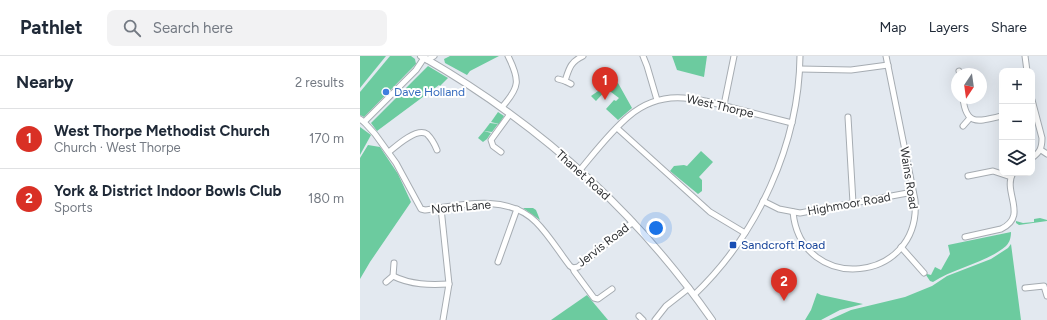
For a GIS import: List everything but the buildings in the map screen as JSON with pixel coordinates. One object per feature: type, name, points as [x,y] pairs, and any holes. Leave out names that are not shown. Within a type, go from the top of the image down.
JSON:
[{"type":"street","points":[[362,121],[416,70],[424,58],[434,56]]},
{"type":"street","points":[[502,107],[511,97],[517,85],[515,71],[508,56]]},
{"type":"street","points":[[565,82],[573,62],[583,56]]},
{"type":"street","points":[[643,56],[657,100]]},
{"type":"street","points":[[724,106],[734,56]]},
{"type":"street","points":[[694,295],[717,272],[745,233],[763,201],[784,149],[792,123],[797,100],[800,56]]},
{"type":"street","name":"Wains Road","points":[[793,212],[798,233],[806,247],[818,259],[835,267],[854,270],[872,267],[888,260],[908,238],[914,222],[915,208],[886,56]]},
{"type":"street","points":[[1025,56],[1027,68]]},
{"type":"street","name":"Thanet Road","points":[[424,58],[502,107],[580,170],[633,222],[665,258],[712,320]]},
{"type":"street","points":[[800,69],[851,70],[888,65]]},
{"type":"street","points":[[558,79],[571,84]]},
{"type":"street","name":"West Thorpe","points":[[580,170],[629,116],[637,110],[657,100],[681,97],[692,98],[792,123]]},
{"type":"street","points":[[964,104],[965,111],[970,118],[978,121],[999,117]]},
{"type":"street","points":[[501,152],[493,146],[491,140],[510,114]]},
{"type":"street","points":[[1035,116],[1042,138],[1041,150],[1035,155]]},
{"type":"street","points":[[848,117],[853,203]]},
{"type":"street","points":[[963,126],[970,118]]},
{"type":"street","name":"North Lane","points":[[362,121],[389,152],[402,172],[421,210],[488,204],[506,206],[517,210],[538,223],[594,298],[598,299],[612,289]]},
{"type":"street","points":[[617,128],[710,212],[745,233]]},
{"type":"street","points":[[389,152],[402,141],[420,133],[428,136],[437,150]]},
{"type":"street","points":[[1041,150],[1047,154]]},
{"type":"street","points":[[972,177],[993,171],[999,172]]},
{"type":"street","points":[[965,236],[1001,229],[1006,227],[1012,220],[1015,211],[1010,187],[1012,176]]},
{"type":"street","name":"Highmoor Road","points":[[763,201],[779,209],[793,212],[807,212],[913,192]]},
{"type":"street","points":[[441,208],[450,284],[443,320]]},
{"type":"street","points":[[498,262],[517,210]]},
{"type":"street","name":"Jervis Road","points":[[573,268],[578,267],[633,222]]},
{"type":"street","points":[[901,247],[924,273]]},
{"type":"street","points":[[386,282],[393,276],[394,264]]},
{"type":"street","points":[[393,276],[401,280],[424,285],[450,284]]},
{"type":"street","points":[[1025,288],[1044,286],[1047,296]]},
{"type":"street","points":[[655,320],[666,306],[689,288]]},
{"type":"green space","points":[[360,56],[386,56],[360,88]]},
{"type":"green space","points":[[390,56],[411,56],[415,59],[416,64],[364,117],[360,115],[360,92]]},
{"type":"green space","points":[[450,56],[499,56],[470,71],[467,75],[445,63],[444,59]]},
{"type":"green space","points":[[672,56],[707,56],[704,77],[677,70]]},
{"type":"green space","points":[[428,66],[448,78],[440,86],[439,85],[377,131],[371,123]]},
{"type":"green space","points":[[618,83],[632,108],[618,120],[606,109],[614,100],[616,101],[619,98],[607,89],[596,101],[591,96],[601,89]]},
{"type":"green space","points":[[498,112],[504,116],[499,124],[491,122]]},
{"type":"green space","points":[[490,123],[498,124],[492,132],[484,131]]},
{"type":"green space","points":[[360,127],[371,135],[360,155]]},
{"type":"green space","points":[[484,131],[491,133],[483,142],[478,138]]},
{"type":"green space","points":[[368,145],[380,147],[398,174],[411,202],[360,279],[360,158]]},
{"type":"green space","points":[[701,151],[713,162],[699,177],[702,180],[702,191],[698,194],[670,171],[674,166],[687,166]]},
{"type":"green space","points":[[523,208],[533,208],[536,210],[540,220]]},
{"type":"green space","points":[[1040,218],[1047,221],[1019,225],[1016,223],[1016,221],[1023,223],[1034,222],[1034,219]]},
{"type":"green space","points":[[1011,232],[1010,239],[1006,246],[999,252],[941,277],[933,282],[930,281],[926,275],[931,275],[935,267],[941,270],[950,254],[948,245]]},
{"type":"green space","points":[[1011,244],[1021,320],[829,320],[851,310],[905,297],[932,286],[947,276],[991,259],[1008,248]]},
{"type":"green space","points":[[817,293],[863,304],[840,310],[821,320],[805,320],[811,310]]},
{"type":"green space","points":[[587,295],[608,320],[551,320]]},
{"type":"place","name":"Dave Holland","points":[[386,92]]},
{"type":"place","name":"West Thorpe Methodist Church","points":[[605,100]]},
{"type":"place","name":"Sandcroft Road","points":[[733,245]]},
{"type":"place","name":"York & District Indoor Bowls Club","points":[[784,301]]}]
